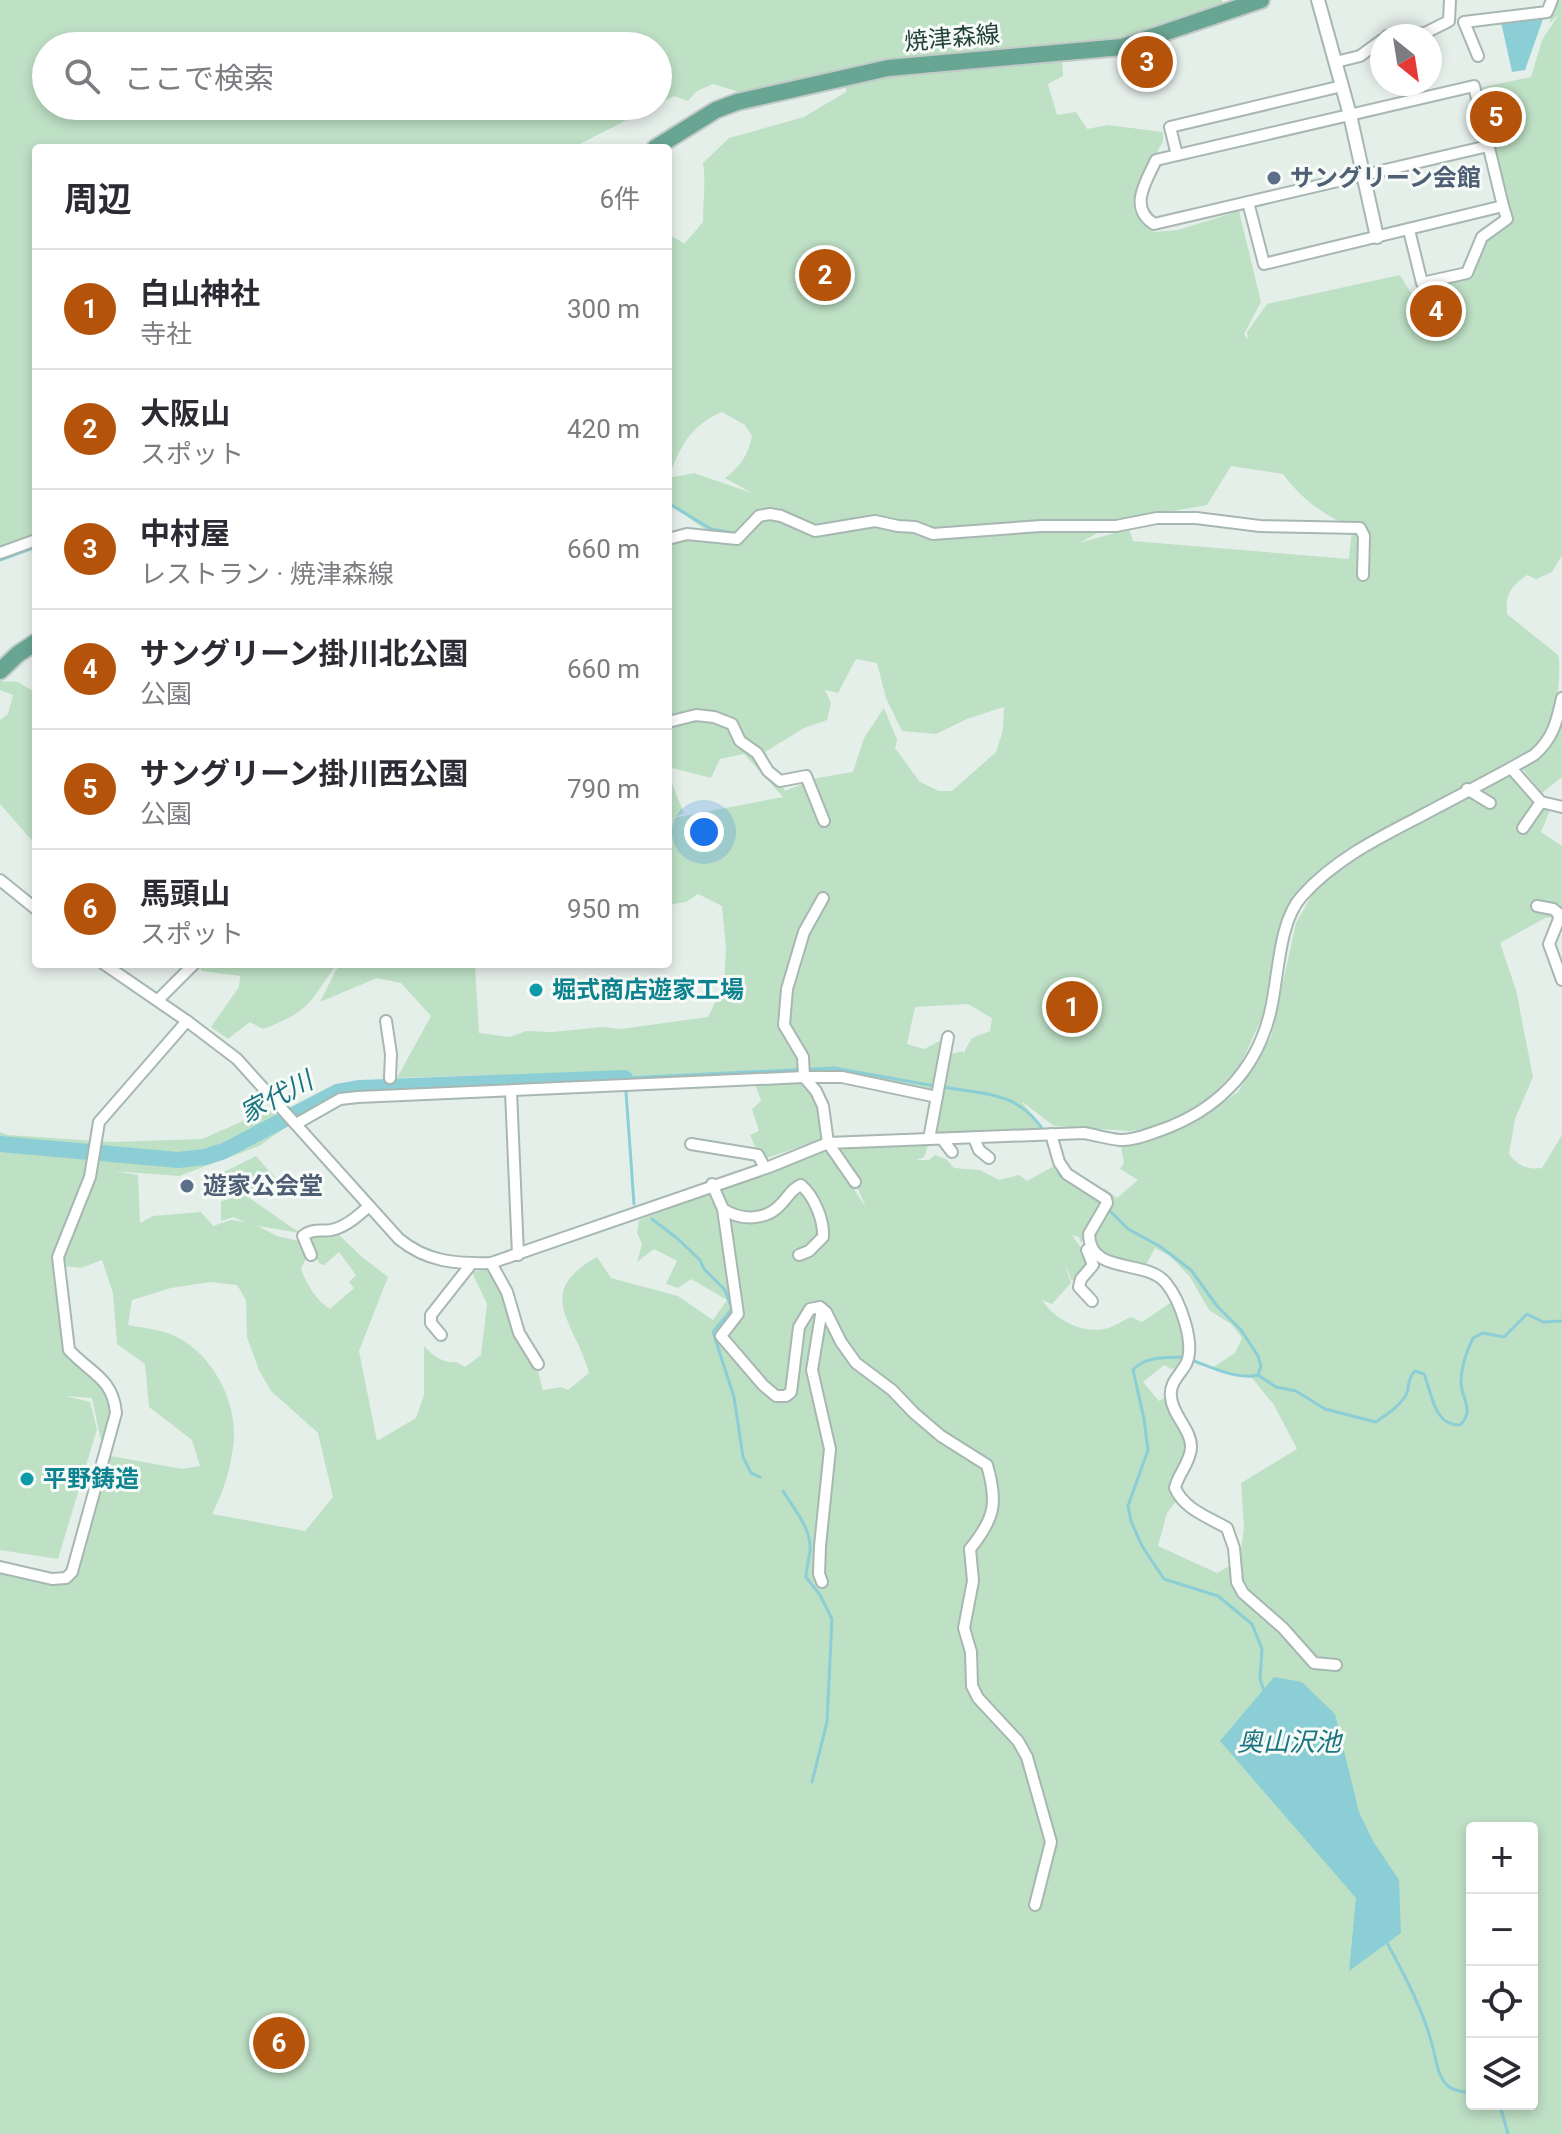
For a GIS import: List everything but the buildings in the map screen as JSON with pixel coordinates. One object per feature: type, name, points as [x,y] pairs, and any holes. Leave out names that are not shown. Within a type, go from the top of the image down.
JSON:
[{"type":"main road","name":"焼津森線","points":[[661,144],[716,110],[737,102],[888,68],[1122,47],[1261,0]]},
{"type":"main road","points":[[0,671],[32,645]]},
{"type":"street","points":[[1318,0],[1350,115],[1377,237]]},
{"type":"street","points":[[1442,24],[1449,21],[1450,0]]},
{"type":"street","points":[[1478,56],[1464,22],[1547,12],[1552,0]]},
{"type":"street","points":[[1336,62],[1360,56],[1370,49]]},
{"type":"street","points":[[1177,155],[1170,127],[1342,86]]},
{"type":"street","points":[[1409,230],[1422,283],[1467,273],[1482,237],[1507,219],[1474,86],[1156,160],[1141,192],[1139,208],[1145,218],[1154,224],[1488,146]]},
{"type":"street","points":[[1248,202],[1264,264],[1503,206]]},
{"type":"street","points":[[672,538],[687,534],[737,539],[759,516],[770,514],[815,531],[875,521],[915,527],[933,534],[1041,526],[1116,526],[1157,518],[1196,518],[1260,526],[1360,528],[1364,536],[1363,575]]},
{"type":"street","points":[[0,553],[32,541]]},
{"type":"street","points":[[110,968],[237,1059],[414,1252],[449,1262],[491,1263],[765,1168],[828,1143],[1084,1133],[1121,1140],[1172,1126],[1221,1098],[1244,1072],[1262,1040],[1270,1016],[1289,919],[1299,899],[1335,865],[1467,789],[1534,755],[1546,744],[1555,729],[1562,698]]},
{"type":"street","points":[[672,721],[696,715],[714,717],[732,724],[740,741],[757,753],[768,771],[780,781],[806,776],[824,821]]},
{"type":"street","points":[[1511,768],[1541,802],[1562,807]]},
{"type":"street","points":[[1467,789],[1490,803]]},
{"type":"street","points":[[1523,828],[1541,802]]},
{"type":"street","points":[[0,880],[32,906]]},
{"type":"street","points":[[823,898],[804,932],[787,989],[784,1025],[803,1057],[804,1071],[823,1106],[828,1143],[855,1182]]},
{"type":"street","points":[[1537,906],[1558,913],[1560,919],[1549,944],[1562,980]]},
{"type":"street","points":[[158,1000],[190,968]]},
{"type":"street","points":[[0,1567],[52,1579],[66,1578],[72,1572],[116,1413],[111,1388],[69,1350],[58,1265],[61,1247],[93,1164],[99,1122],[187,1021]]},
{"type":"street","points":[[386,1021],[391,1054],[390,1078]]},
{"type":"street","points":[[929,1139],[948,1037]]},
{"type":"street","points":[[296,1124],[340,1099],[626,1085],[804,1071],[938,1091]]},
{"type":"street","points":[[511,1091],[518,1255]]},
{"type":"street","points":[[1047,1134],[1067,1174],[1101,1194],[1104,1207],[1084,1246],[1093,1265],[1081,1279],[1079,1287],[1092,1301]]},
{"type":"street","points":[[974,1138],[979,1150],[989,1158]]},
{"type":"street","points":[[942,1139],[952,1152]]},
{"type":"street","points":[[691,1144],[758,1155],[765,1168]]},
{"type":"street","points":[[712,1184],[723,1209],[738,1314],[721,1336],[763,1385],[776,1396],[786,1396],[791,1392],[799,1327],[810,1309],[822,1309],[856,1363],[892,1390],[941,1436],[987,1465],[994,1490],[993,1515],[970,1549],[973,1581],[964,1628],[971,1652],[972,1686],[978,1698],[1018,1741],[1027,1757],[1034,1790],[1046,1819],[1051,1842],[1035,1905]]},
{"type":"street","points":[[723,1209],[743,1219],[771,1213],[793,1188],[801,1185],[810,1192],[824,1229],[823,1237],[816,1246],[799,1255]]},
{"type":"street","points":[[311,1255],[303,1236],[307,1231],[332,1231],[369,1206]]},
{"type":"street","points":[[1089,1234],[1092,1250],[1098,1257],[1153,1272],[1165,1280],[1190,1339],[1188,1359],[1173,1381],[1170,1394],[1172,1405],[1191,1441],[1189,1459],[1175,1488],[1179,1497],[1186,1505],[1227,1528],[1234,1548],[1237,1582],[1243,1593],[1283,1628],[1314,1663],[1336,1665]]},
{"type":"street","points":[[441,1335],[431,1323],[431,1315],[472,1263]]},
{"type":"street","points":[[491,1263],[507,1292],[519,1333],[538,1364]]},
{"type":"street","points":[[822,1309],[812,1370],[830,1449],[820,1546],[819,1574],[822,1582]]},
{"type":"green space","points":[[0,0],[1222,0],[1223,8],[1062,57],[1063,76],[1048,84],[1057,115],[1076,112],[1087,129],[1108,125],[1163,132],[1163,141],[1140,185],[1134,211],[1154,232],[1178,230],[1239,211],[1261,302],[1244,334],[1248,340],[1247,332],[1267,304],[1400,275],[1428,321],[1414,290],[1470,276],[1484,236],[1508,221],[1490,153],[1498,138],[1492,146],[1474,89],[1531,77],[1542,40],[1559,14],[1550,23],[1551,3],[1562,0],[1562,555],[1552,572],[1536,579],[1527,575],[1517,583],[1508,596],[1507,607],[1507,614],[1558,655],[1557,696],[1550,730],[1546,739],[1532,749],[1391,826],[1313,877],[1290,902],[1277,933],[1263,1015],[1240,1066],[1210,1097],[1165,1126],[1129,1131],[1054,1126],[1021,1101],[1044,1129],[933,1134],[938,1099],[865,1081],[805,1076],[821,1108],[822,1139],[761,1160],[750,1135],[759,1131],[752,1109],[761,1101],[754,1081],[341,1097],[301,1119],[294,1106],[337,1087],[371,1081],[523,1074],[397,1078],[431,1016],[401,983],[377,978],[320,1002],[338,968],[475,968],[479,1033],[510,1037],[526,1031],[621,1029],[708,1017],[724,984],[726,949],[722,906],[698,894],[686,902],[672,904],[672,784],[684,813],[673,818],[783,797],[744,754],[720,759],[711,778],[672,768],[672,541],[717,538],[672,506],[672,477],[694,473],[752,493],[725,478],[743,460],[752,436],[745,425],[722,412],[693,431],[672,469],[672,236],[687,245],[685,243],[703,222],[703,163],[729,138],[804,117],[846,92],[846,79],[742,93],[713,84],[697,91],[688,101],[672,97],[672,32],[32,32],[32,120],[627,120],[580,144],[32,144],[32,538],[0,550]],"holes":[[[1231,466],[1283,474],[1314,506],[1352,528],[1349,559],[1133,541],[1129,529],[1079,543],[1111,526],[1099,524],[1207,505]],[[856,659],[877,663],[886,698],[902,731],[936,734],[967,719],[1004,707],[1003,730],[996,752],[952,791],[939,791],[920,782],[895,748],[897,740],[884,708],[864,738],[853,772],[817,778],[785,791],[765,752],[804,728],[827,720],[831,703],[825,690],[838,693]],[[968,1004],[992,1018],[990,1031],[972,1038],[963,1054],[963,1051],[946,1055],[948,1037],[924,1049],[907,1044],[915,1007]]]},
{"type":"green space","points":[[0,681],[18,682],[32,691],[32,840],[0,804],[0,720],[8,714],[13,695],[0,690]]},
{"type":"green space","points":[[1562,718],[1562,777],[1542,793],[1520,766],[1547,751]]},
{"type":"green space","points":[[1508,774],[1538,803],[1550,810],[1541,832],[1562,846],[1562,916],[1545,918],[1500,943],[1516,990],[1533,1077],[1515,1119],[1509,1154],[1523,1166],[1542,1168],[1562,1135],[1562,2134],[0,2134],[0,1566],[52,1579],[72,1572],[104,1455],[92,1398],[65,1396],[90,1402],[97,1429],[58,1559],[0,1550],[0,1132],[112,1142],[202,1139],[270,1109],[288,1126],[259,1146],[179,1176],[114,1171],[138,1175],[140,1223],[153,1216],[201,1212],[213,1226],[231,1220],[245,1222],[233,1217],[221,1221],[221,1201],[245,1195],[300,1233],[258,1226],[277,1236],[299,1241],[307,1256],[301,1269],[303,1275],[316,1297],[330,1309],[354,1288],[349,1282],[356,1275],[339,1252],[324,1265],[320,1264],[305,1240],[336,1232],[388,1277],[359,1351],[377,1441],[416,1418],[424,1395],[424,1346],[438,1358],[465,1367],[481,1355],[487,1304],[472,1272],[494,1268],[537,1367],[543,1390],[561,1387],[568,1390],[589,1373],[564,1310],[562,1296],[566,1283],[577,1270],[597,1257],[611,1278],[678,1296],[713,1320],[727,1300],[691,1279],[678,1288],[666,1284],[677,1261],[654,1249],[637,1262],[642,1244],[637,1233],[639,1220],[810,1155],[829,1150],[866,1208],[857,1186],[835,1150],[929,1143],[924,1157],[917,1160],[929,1160],[935,1155],[946,1159],[954,1168],[980,1170],[999,1180],[1019,1175],[1027,1181],[1056,1165],[1101,1194],[1104,1188],[1117,1198],[1138,1180],[1120,1169],[1124,1163],[1121,1146],[1192,1124],[1238,1092],[1271,1037],[1296,923],[1317,886],[1383,842]],"holes":[[[1101,1212],[1089,1242],[1110,1262],[1144,1269],[1155,1248],[1170,1256],[1190,1277],[1209,1310],[1231,1324],[1242,1338],[1235,1353],[1212,1368],[1252,1378],[1274,1405],[1297,1449],[1241,1483],[1244,1527],[1240,1560],[1217,1573],[1158,1546],[1167,1513],[1176,1501],[1171,1490],[1191,1449],[1168,1396],[1159,1401],[1143,1382],[1164,1365],[1171,1369],[1180,1368],[1188,1342],[1173,1301],[1142,1322],[1131,1317],[1099,1330],[1070,1324],[1054,1314],[1042,1300],[1052,1304],[1071,1283],[1064,1262],[1072,1281],[1093,1265],[1072,1235],[1079,1237],[1081,1243]],[[102,1260],[113,1293],[117,1344],[145,1364],[149,1407],[192,1440],[200,1466],[182,1469],[105,1455],[116,1413],[106,1383],[72,1354],[58,1265],[81,1268]],[[210,1282],[237,1285],[246,1300],[247,1337],[259,1370],[271,1391],[318,1433],[333,1497],[305,1531],[212,1514],[227,1478],[233,1448],[233,1422],[225,1391],[208,1363],[184,1341],[165,1332],[128,1325],[132,1300],[171,1288]]]},
{"type":"green space","points":[[200,968],[334,968],[312,999],[298,1012],[263,1029],[250,1022],[228,1039],[211,1027],[239,987],[240,976],[202,971]]},
{"type":"green space","points":[[256,1156],[279,1182],[219,1197],[214,1177]]},
{"type":"water","points":[[1544,16],[1525,70],[1512,72],[1501,22]]},
{"type":"water","name":"奥山沢池","points":[[1274,1677],[1302,1682],[1335,1714],[1359,1812],[1373,1841],[1399,1880],[1401,1933],[1349,1971],[1356,1898],[1220,1741]]},
{"type":"waterway","points":[[672,505],[711,529],[734,533]]},
{"type":"waterway","points":[[0,560],[32,548]]},
{"type":"waterway","points":[[634,1204],[625,1078],[834,1068],[935,1086]]},
{"type":"waterway","name":"家代川","points":[[0,1144],[178,1160],[224,1151],[337,1092],[360,1088],[625,1078]]},
{"type":"waterway","points":[[943,1087],[987,1094],[1012,1102],[1023,1108],[1044,1131]]},
{"type":"waterway","points":[[1059,1168],[1060,1175],[1102,1203],[1128,1229],[1161,1247],[1191,1270],[1217,1306],[1241,1330],[1258,1356],[1261,1366],[1258,1375]]},
{"type":"waterway","points":[[652,1219],[700,1260],[704,1269],[725,1290],[732,1309],[713,1332],[734,1397],[743,1457],[751,1473],[760,1477]]},
{"type":"waterway","points":[[1194,1361],[1234,1375],[1258,1375],[1276,1387],[1296,1391],[1325,1409],[1376,1422],[1403,1399],[1415,1371],[1424,1374],[1439,1415],[1451,1424],[1460,1425],[1467,1414],[1462,1371],[1473,1338],[1483,1333],[1504,1337],[1527,1314],[1543,1322],[1562,1321]]},
{"type":"waterway","points":[[1182,1357],[1149,1360],[1133,1370],[1148,1450],[1128,1506],[1131,1521],[1142,1546],[1164,1579],[1218,1596],[1252,1624],[1262,1649],[1260,1679],[1264,1691]]},
{"type":"waterway","points":[[783,1491],[808,1535],[810,1551],[806,1577],[820,1595],[832,1619],[827,1722],[812,1782]]},
{"type":"waterway","points":[[1386,1941],[1420,2009],[1442,2079],[1450,2088],[1466,2092]]},
{"type":"waterway","points":[[1501,2110],[1508,2134]]},
{"type":"place","name":"中村屋","points":[[1147,62]]},
{"type":"place","name":"サングリーン掛川西公園","points":[[1496,117]]},
{"type":"place","name":"サングリーン会館","points":[[1274,178]]},
{"type":"place","name":"大阪山","points":[[825,275]]},
{"type":"place","name":"サングリーン掛川北公園","points":[[1436,311]]},
{"type":"place","name":"堀式商店遊家工場","points":[[536,990]]},
{"type":"place","name":"白山神社","points":[[1072,1007]]},
{"type":"place","name":"遊家公会堂","points":[[187,1186]]},
{"type":"place","name":"平野鋳造","points":[[27,1479]]},
{"type":"place","name":"馬頭山","points":[[279,2043]]}]
